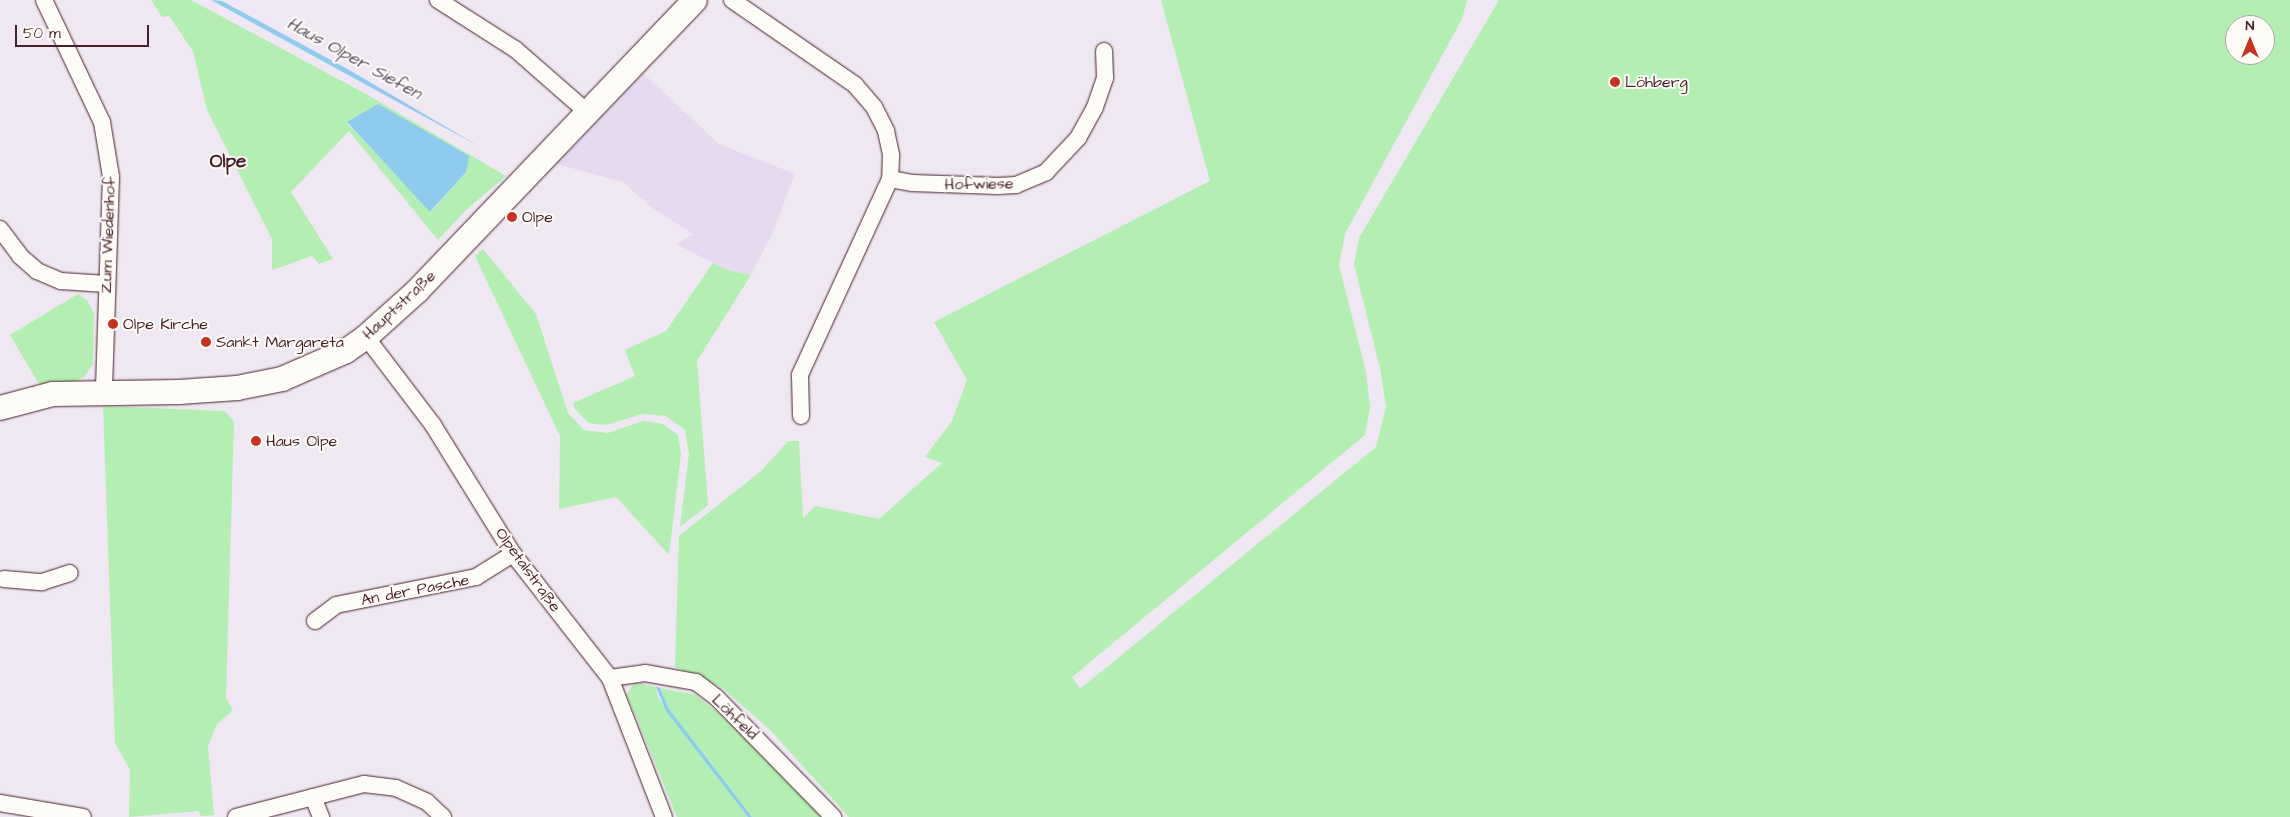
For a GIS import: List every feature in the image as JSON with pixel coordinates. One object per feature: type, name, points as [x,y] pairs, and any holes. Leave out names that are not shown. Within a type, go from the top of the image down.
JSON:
[{"type":"street","name":"Zum Wiedenhof","points":[[44,0],[102,122],[111,177],[106,284],[104,393]]},
{"type":"street","points":[[438,0],[515,49],[588,112]]},
{"type":"street","name":"Hauptstraße","points":[[0,408],[53,394],[208,391],[260,384],[320,364],[366,337],[416,291],[695,0]]},
{"type":"street","points":[[732,0],[855,85],[874,107],[886,131],[892,155],[890,179],[800,375],[802,416]]},
{"type":"street","name":"Hofwiese","points":[[890,179],[912,183],[998,186],[1023,183],[1046,172],[1078,138],[1095,108],[1105,78],[1104,51]]},
{"type":"street","points":[[0,229],[20,256],[37,271],[61,281],[106,284]]},
{"type":"street","name":"Olpetalstraße","points":[[366,337],[433,425],[513,554],[610,678],[664,817]]},
{"type":"street","name":"An der Pasche","points":[[315,622],[336,606],[476,577],[513,554]]},
{"type":"street","points":[[1,582],[42,582],[70,574]]},
{"type":"street","name":"Löhfeld","points":[[610,678],[645,673],[696,682],[716,697],[833,817]]},
{"type":"street","points":[[236,817],[364,784],[396,788],[427,802],[443,817]]},
{"type":"street","points":[[313,796],[321,817]]},
{"type":"street","points":[[0,803],[83,817]]},
{"type":"shaded area","points":[[643,73],[719,144],[795,174],[773,232],[751,275],[727,270],[680,246],[677,243],[693,234],[651,207],[623,182],[556,164]]},
{"type":"green space","points":[[151,0],[191,0],[366,94],[506,176],[466,210],[438,240],[349,131],[291,192],[333,259],[319,264],[312,256],[272,270],[272,239],[207,110],[193,51],[169,16],[162,17]],"holes":[[[378,104],[466,172],[431,212],[347,123]]]},
{"type":"green space","points":[[1161,0],[1467,0],[1462,19],[1345,234],[1339,265],[1366,372],[1370,407],[1365,435],[1072,677],[1080,689],[1376,447],[1386,407],[1380,368],[1354,264],[1359,238],[1499,0],[2290,0],[2290,817],[849,817],[770,730],[721,687],[675,667],[679,536],[761,471],[788,441],[799,441],[803,518],[816,506],[879,519],[942,463],[925,457],[952,421],[967,380],[934,322],[1210,181]]},
{"type":"green space","points":[[483,249],[536,314],[568,413],[584,430],[608,433],[643,421],[663,424],[678,435],[681,454],[669,555],[616,497],[559,509],[560,436],[475,256]]},
{"type":"green space","points":[[713,263],[727,270],[751,275],[697,361],[708,505],[680,527],[689,454],[685,430],[666,416],[642,414],[606,425],[588,423],[575,409],[573,403],[635,376],[625,350],[666,331]]},
{"type":"green space","points":[[78,294],[87,300],[94,313],[93,364],[84,377],[76,381],[39,384],[10,335]]},
{"type":"green space","points":[[103,406],[224,411],[234,421],[226,698],[233,710],[217,724],[208,746],[214,815],[200,816],[199,811],[129,817],[130,770],[115,743]]},
{"type":"green space","points":[[634,682],[656,687],[658,697],[748,817],[677,817],[627,695]]},
{"type":"green space","points":[[660,688],[696,695],[722,716],[822,817],[752,817],[669,709]]},
{"type":"water","points":[[211,0],[222,1],[351,71],[480,147]]},
{"type":"water","points":[[378,104],[469,156],[466,172],[430,212],[347,122]]},
{"type":"water","points":[[656,687],[660,688],[669,709],[752,817],[748,817],[666,711]]},
{"type":"place","name":"Löhberg","points":[[1615,82]]},
{"type":"place","name":"Olpe","points":[[512,217]]},
{"type":"place","name":"Olpe Kirche","points":[[113,324]]},
{"type":"place","name":"Sankt Margareta","points":[[206,342]]},
{"type":"place","name":"Haus Olpe","points":[[256,441]]},
{"type":"district","name":"Olpe","points":[[228,162]]},
{"type":"water label","name":"Haus Olper Siefen","points":[[354,59]]}]
